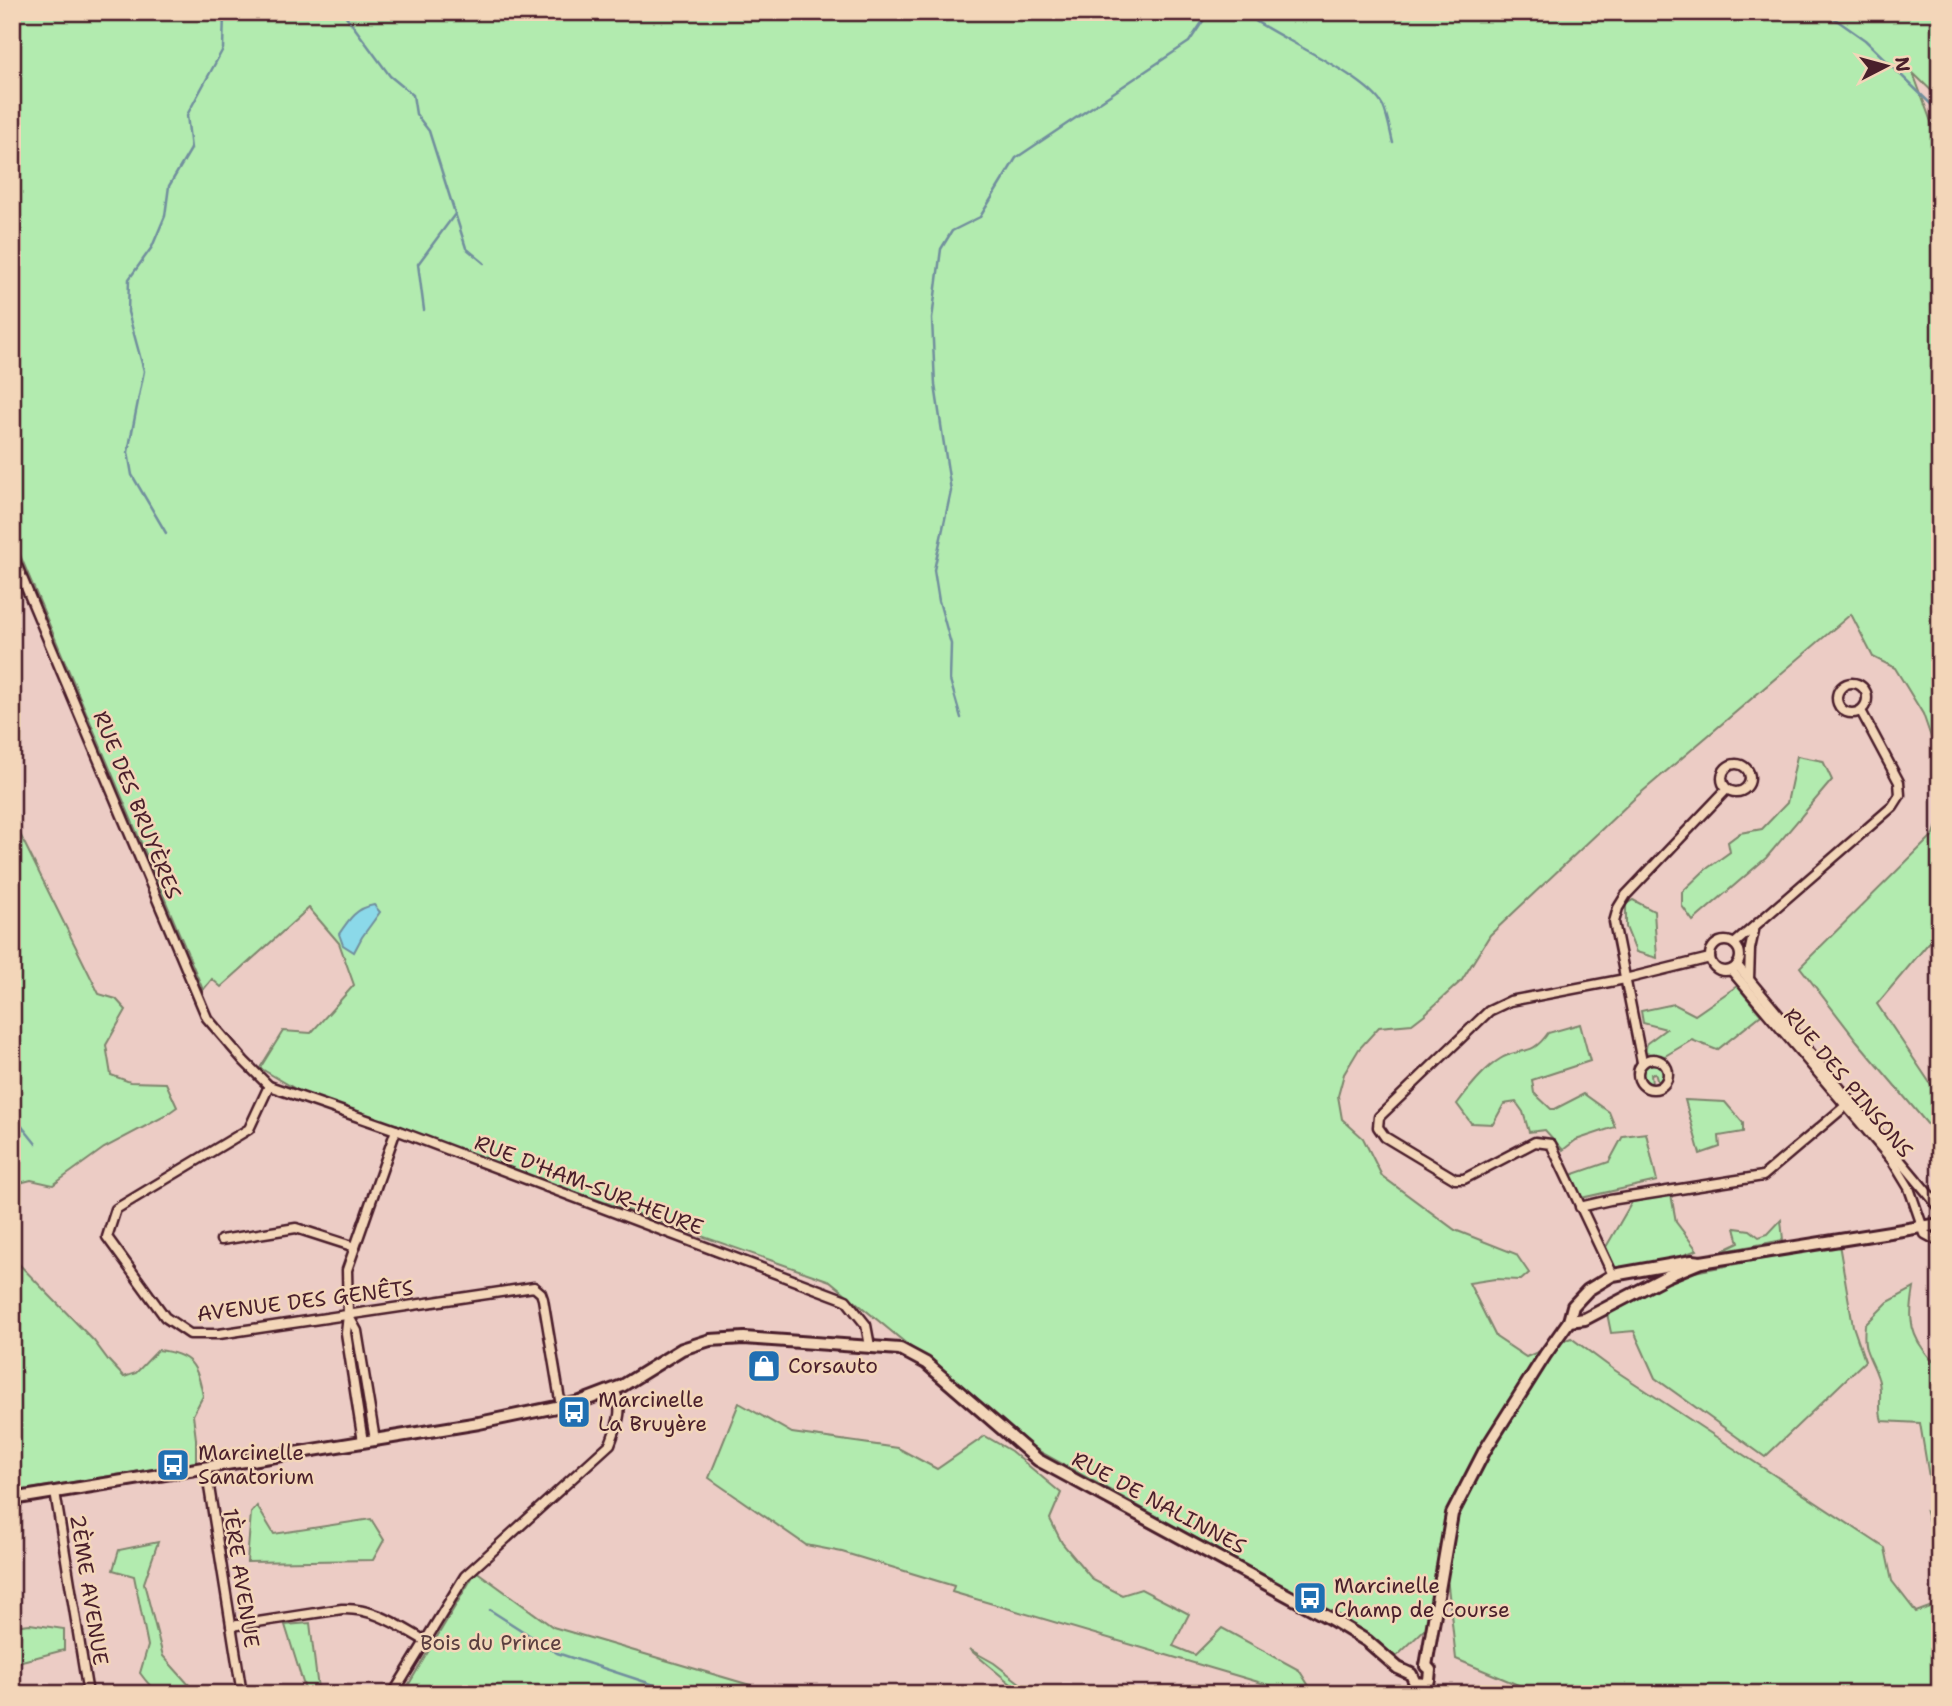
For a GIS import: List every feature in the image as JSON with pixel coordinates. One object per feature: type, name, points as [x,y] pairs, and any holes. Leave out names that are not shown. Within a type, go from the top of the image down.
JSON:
[{"type":"street","name":"RUE DES BRUYÈRES","points":[[12,554],[207,1018],[244,1062],[270,1086]]},
{"type":"street","points":[[1734,944],[1893,806],[1900,795],[1899,782],[1861,710]]},
{"type":"street","points":[[1642,1062],[1615,922],[1618,908],[1626,895],[1727,789]]},
{"type":"street","points":[[1749,979],[1750,949],[1755,925]]},
{"type":"street","points":[[1723,941],[1734,944],[1740,955],[1734,967],[1718,970],[1710,958],[1710,951],[1716,943],[1723,941]]},
{"type":"street","points":[[1613,1275],[1551,1144],[1535,1142],[1464,1179],[1455,1179],[1385,1137],[1378,1127],[1379,1117],[1489,1011],[1510,1001],[1625,979],[1710,958]]},
{"type":"street","name":"RUE DES PINSONS","points":[[1734,967],[1749,979],[1892,1160],[1909,1188],[1922,1227]]},
{"type":"street","name":"RUE DES PINSONS","points":[[1734,967],[1940,1208]]},
{"type":"street","name":"RUE D'HAM-SUR-HEURE","points":[[270,1086],[396,1130],[846,1300],[866,1325],[870,1346]]},
{"type":"street","name":"AVENUE DES GENÊTS","points":[[270,1086],[249,1129],[116,1209],[107,1237],[165,1317],[190,1334],[219,1334],[534,1287],[543,1299],[561,1406]]},
{"type":"street","points":[[1580,1208],[1610,1200],[1763,1176],[1849,1103]]},
{"type":"street","points":[[369,1441],[357,1331],[348,1315],[347,1270],[396,1130]]},
{"type":"street","points":[[1569,1321],[1585,1319],[1667,1276],[1702,1262],[1940,1224]]},
{"type":"street","points":[[1922,1227],[1926,1234],[1940,1242]]},
{"type":"street","points":[[221,1240],[296,1228],[355,1247]]},
{"type":"street","points":[[1425,1684],[1431,1675],[1426,1666],[1452,1514],[1485,1450],[1569,1321],[1573,1306],[1588,1290],[1613,1275],[1692,1261],[1702,1262]]},
{"type":"street","points":[[1573,1306],[1574,1316],[1585,1319]]},
{"type":"street","points":[[12,1499],[483,1422],[561,1406],[614,1390],[676,1352],[704,1341],[744,1338],[870,1346]]},
{"type":"street","name":"RUE DE NALINNES","points":[[870,1346],[900,1349],[926,1363],[1038,1460],[1320,1612],[1367,1641],[1401,1670],[1411,1674],[1415,1683],[1425,1684],[1433,1694]]},
{"type":"street","points":[[393,1694],[465,1576],[610,1444],[621,1416],[614,1390]]},
{"type":"street","name":"1ÈRE AVENUE","points":[[205,1468],[242,1694]]},
{"type":"street","name":"2ÈME AVENUE","points":[[55,1492],[88,1694]]},
{"type":"street","points":[[231,1626],[360,1608],[373,1612],[424,1640]]},
{"type":"street","points":[[1411,1674],[1417,1666],[1426,1666]]},
{"type":"green space","points":[[12,12],[1940,12],[1940,99],[1913,73],[1940,146],[1940,158],[1935,170],[1940,176],[1940,763],[1923,714],[1895,668],[1873,657],[1851,614],[1636,797],[1490,935],[1462,980],[1425,1014],[1412,1024],[1379,1027],[1359,1049],[1344,1074],[1338,1096],[1342,1119],[1363,1138],[1382,1176],[1455,1230],[1516,1254],[1529,1273],[1521,1280],[1495,1279],[1469,1283],[1496,1337],[1526,1357],[1571,1338],[1613,1369],[1885,1548],[1892,1581],[1916,1612],[1940,1603],[1940,1694],[1523,1694],[1523,1687],[1456,1659],[1448,1586],[1427,1627],[1396,1657],[1355,1626],[1032,1447],[830,1281],[316,1101],[260,1068],[283,1031],[311,1033],[354,985],[339,943],[309,908],[221,987],[212,979],[203,990],[12,536]]},
{"type":"green space","points":[[1797,756],[1823,761],[1832,780],[1766,858],[1693,921],[1682,906],[1682,892],[1705,870],[1730,852],[1728,842],[1740,833],[1762,829],[1787,803]]},
{"type":"green space","points":[[1940,817],[1940,933],[1877,1004],[1940,1098],[1940,1139],[1857,1041],[1800,967],[1934,834]]},
{"type":"green space","points":[[12,818],[99,994],[116,999],[126,1010],[106,1045],[111,1075],[130,1082],[166,1083],[177,1107],[104,1148],[53,1185],[31,1180],[12,1185]]},
{"type":"green space","points":[[1633,900],[1654,911],[1657,958],[1636,952],[1626,927],[1626,904]]},
{"type":"green space","points":[[1737,986],[1761,1015],[1717,1050],[1692,1040],[1665,1056],[1645,1053],[1647,1043],[1666,1029],[1643,1023],[1641,1011],[1674,1004],[1695,1015]]},
{"type":"green space","points":[[1580,1024],[1590,1061],[1532,1080],[1534,1093],[1551,1109],[1584,1094],[1609,1112],[1615,1127],[1576,1140],[1563,1150],[1545,1130],[1529,1132],[1523,1112],[1516,1102],[1504,1104],[1493,1124],[1471,1123],[1457,1104],[1488,1068],[1507,1055],[1531,1049],[1548,1033]]},
{"type":"green space","points":[[1648,1062],[1659,1064],[1664,1075],[1658,1083],[1655,1073],[1651,1074],[1652,1085],[1641,1077],[1642,1067]]},
{"type":"green space","points":[[1685,1100],[1725,1102],[1743,1123],[1743,1132],[1719,1136],[1720,1147],[1700,1154]]},
{"type":"green space","points":[[1646,1133],[1657,1181],[1581,1198],[1568,1176],[1609,1162],[1623,1136]]},
{"type":"green space","points":[[1671,1194],[1676,1222],[1697,1250],[1665,1262],[1616,1270],[1606,1247],[1632,1202]]},
{"type":"green space","points":[[1781,1220],[1783,1240],[1720,1252],[1739,1243],[1735,1228],[1750,1230],[1759,1237],[1768,1234]]},
{"type":"green space","points":[[1839,1244],[1853,1326],[1865,1361],[1765,1457],[1655,1378],[1634,1331],[1611,1333],[1607,1313],[1679,1275]]},
{"type":"green space","points":[[12,1257],[94,1341],[124,1377],[136,1373],[158,1350],[179,1355],[191,1363],[198,1376],[203,1396],[193,1415],[196,1462],[12,1492]]},
{"type":"green space","points":[[1914,1288],[1911,1312],[1915,1334],[1928,1356],[1940,1364],[1940,1545],[1934,1538],[1926,1512],[1936,1519],[1920,1423],[1882,1421],[1879,1383],[1865,1342],[1865,1325],[1888,1302]]},
{"type":"green space","points":[[739,1403],[792,1433],[898,1448],[937,1469],[985,1436],[1011,1451],[1061,1493],[1050,1519],[1062,1543],[1093,1580],[1122,1595],[1141,1589],[1189,1614],[1173,1646],[1195,1655],[1222,1628],[1299,1670],[1314,1694],[1299,1694],[952,1592],[954,1586],[842,1552],[806,1545],[709,1478]]},
{"type":"green space","points":[[257,1506],[274,1534],[371,1519],[384,1540],[373,1560],[247,1562],[251,1513]]},
{"type":"green space","points":[[158,1542],[144,1583],[163,1656],[190,1686],[183,1694],[158,1691],[140,1673],[148,1646],[134,1576],[113,1570],[119,1550]]},
{"type":"green space","name":"Bois du Prince","points":[[476,1571],[553,1627],[767,1690],[771,1694],[403,1694]]},
{"type":"green space","points":[[310,1623],[318,1689],[316,1694],[302,1694],[304,1686],[285,1625]]},
{"type":"green space","points":[[30,1624],[64,1629],[64,1650],[18,1662],[20,1694],[12,1694],[12,1626]]},
{"type":"green space","points":[[969,1649],[994,1663],[1034,1694],[1023,1694]]},
{"type":"water","points":[[374,905],[380,912],[354,952],[343,945],[339,934],[358,912]]},
{"type":"waterway","points":[[166,533],[132,475],[128,452],[144,371],[128,312],[129,279],[152,247],[165,216],[169,186],[191,149],[187,115],[223,49],[224,12]]},
{"type":"waterway","points":[[343,12],[390,76],[413,95],[416,114],[429,131],[466,248],[484,263]]},
{"type":"waterway","points":[[961,718],[950,680],[951,644],[934,570],[951,491],[935,385],[932,319],[941,249],[952,231],[980,217],[1016,158],[1189,42],[1209,12]]},
{"type":"waterway","points":[[1250,12],[1251,18],[1342,71],[1374,95],[1385,110],[1393,143]]},
{"type":"waterway","points":[[1825,12],[1865,40],[1940,113]]},
{"type":"waterway","points":[[424,310],[418,264],[455,214]]},
{"type":"waterway","points":[[12,1114],[36,1144]]},
{"type":"waterway","points":[[490,1610],[557,1653],[682,1694]]},
{"type":"place","name":"Corsauto","points":[[764,1366]]},
{"type":"place","name":"Marcinelle La Bruyère","points":[[574,1412]]},
{"type":"place","name":"Marcinelle Sanatorium","points":[[173,1465]]},
{"type":"place","name":"Marcinelle Champ de Course","points":[[1310,1598]]}]
